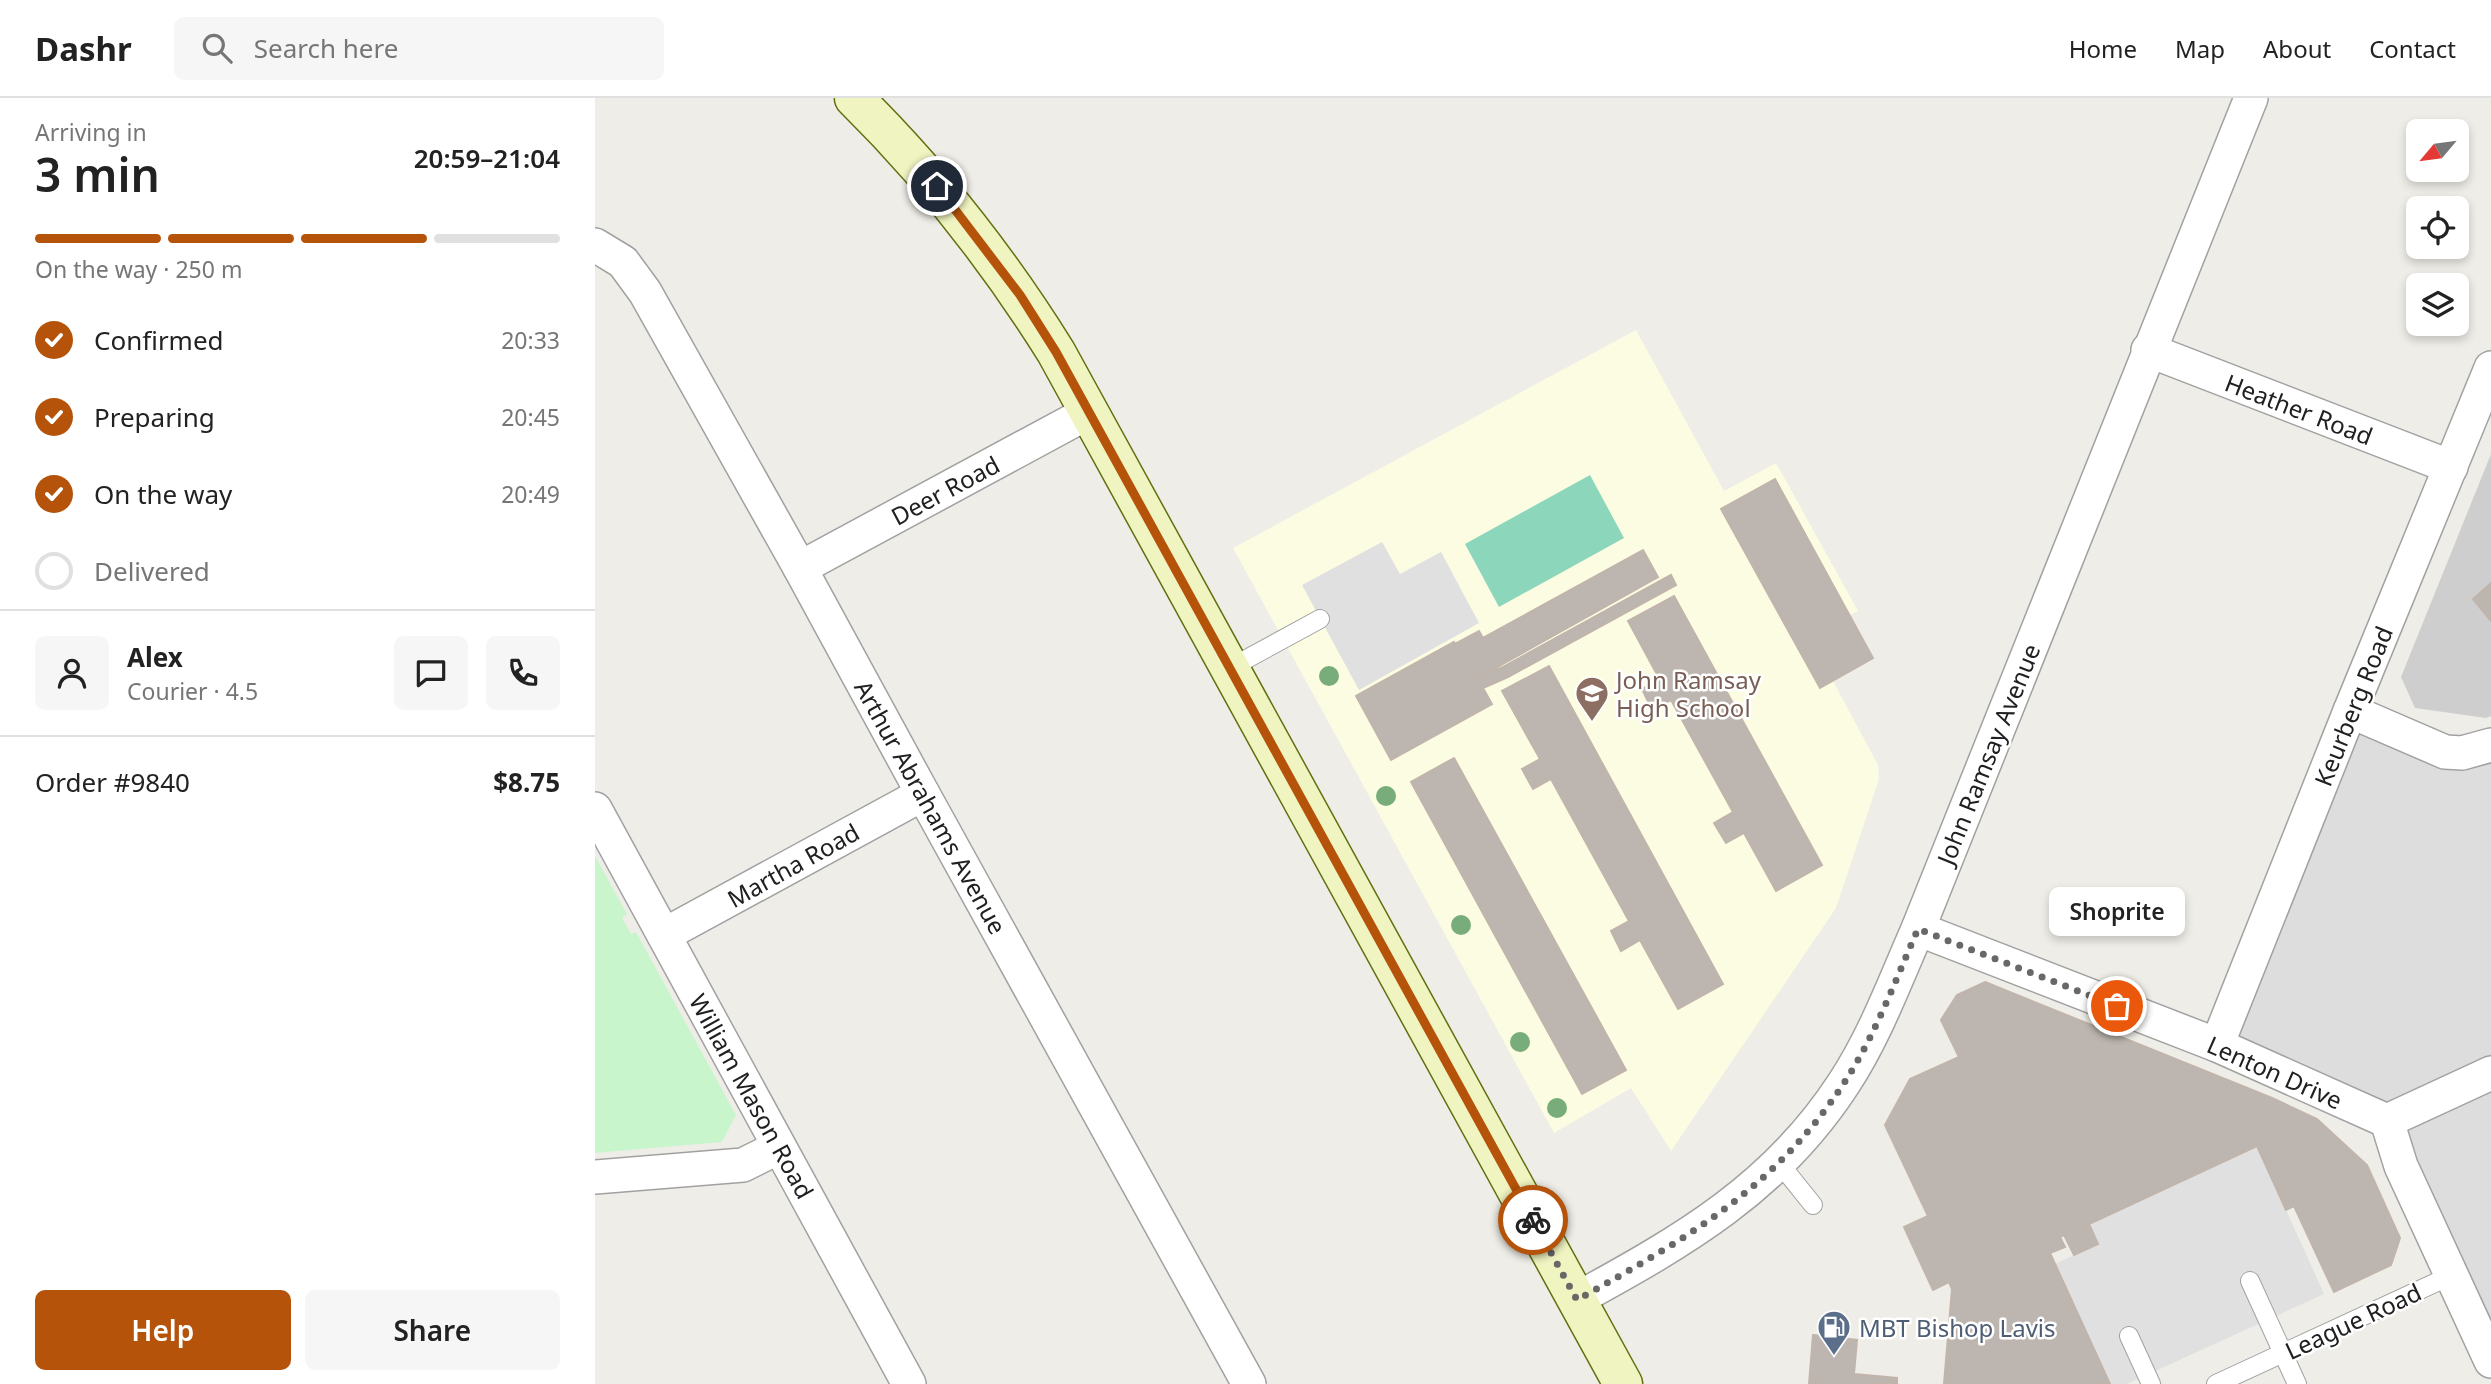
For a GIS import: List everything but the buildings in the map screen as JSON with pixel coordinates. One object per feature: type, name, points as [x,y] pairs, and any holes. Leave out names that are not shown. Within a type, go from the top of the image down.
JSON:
[{"type":"street","points":[[853,98],[892,136],[980,239],[1056,352],[1623,1384]]},
{"type":"street","name":"John Ramsay Avenue","points":[[1577,1300],[1708,1222],[1754,1188],[1780,1164],[1824,1112],[1845,1081],[1869,1037],[1918,929],[2251,98]]},
{"type":"street","name":"Arthur Abrahams Avenue","points":[[595,245],[623,261],[645,292],[1249,1384]]},
{"type":"street","name":"Heather Road","points":[[2148,350],[2451,467]]},
{"type":"street","name":"Keurberg Road","points":[[2217,1045],[2350,710],[2491,368]]},
{"type":"street","name":"Deer Road","points":[[800,568],[1089,412]]},
{"type":"street","points":[[2350,710],[2445,752],[2462,753],[2491,745]]},
{"type":"street","name":"Martha Road","points":[[664,935],[923,794]]},
{"type":"street","name":"William Mason Road","points":[[595,808],[909,1384]]},
{"type":"street","name":"Lenton Drive","points":[[1918,929],[2217,1045],[2387,1121]]},
{"type":"street","points":[[2491,1073],[2387,1121],[2401,1166],[2491,1362]]},
{"type":"street","points":[[595,1177],[743,1165],[779,1147]]},
{"type":"lane","points":[[1230,668],[1320,618]]},
{"type":"lane","points":[[1780,1164],[1813,1205]]},
{"type":"lane","name":"League Road","points":[[2217,1384],[2452,1275]]},
{"type":"lane","points":[[2250,1281],[2297,1384]]},
{"type":"lane","points":[[2129,1336],[2151,1384]]},
{"type":"shaded area","name":"John Ramsay High School","points":[[1636,330],[1724,491],[1776,463],[1858,611],[1850,615],[1873,658],[1833,681],[1878,765],[1879,779],[1836,908],[1671,1151],[1631,1088],[1554,1133],[1233,548]]},
{"type":"shaded area","points":[[2491,454],[2491,716],[2486,718],[2415,708],[2401,677]]},
{"type":"shaded area","points":[[1382,542],[1400,574],[1441,552],[1479,623],[1359,690],[1302,585]]},
{"type":"shaded area","points":[[2351,712],[2491,746],[2491,1356],[2388,1119],[2218,1044]]},
{"type":"shaded area","points":[[2257,1146],[2324,1294],[2127,1384],[2110,1384],[2055,1264],[2098,1244],[2089,1224]]},
{"type":"green space","points":[[1590,475],[1624,538],[1499,607],[1465,544]]},
{"type":"green space","points":[[595,856],[627,914],[622,918],[631,934],[636,932],[736,1115],[722,1142],[595,1153]]},
{"type":"way so far","points":[[1533,1220],[1577,1300],[1727,1209],[1780,1164],[1824,1112],[1864,1048],[1918,929],[2117,1006]]},
{"type":"place","name":"John Ramsay High School","points":[[1592,723]]},
{"type":"place","name":"Shoprite","points":[[2117,1006]]},
{"type":"place","name":"MBT Bishop Lavis","points":[[1834,1357]]},
{"type":"route","points":[[937,186],[980,239],[1056,352],[1533,1220]]}]
